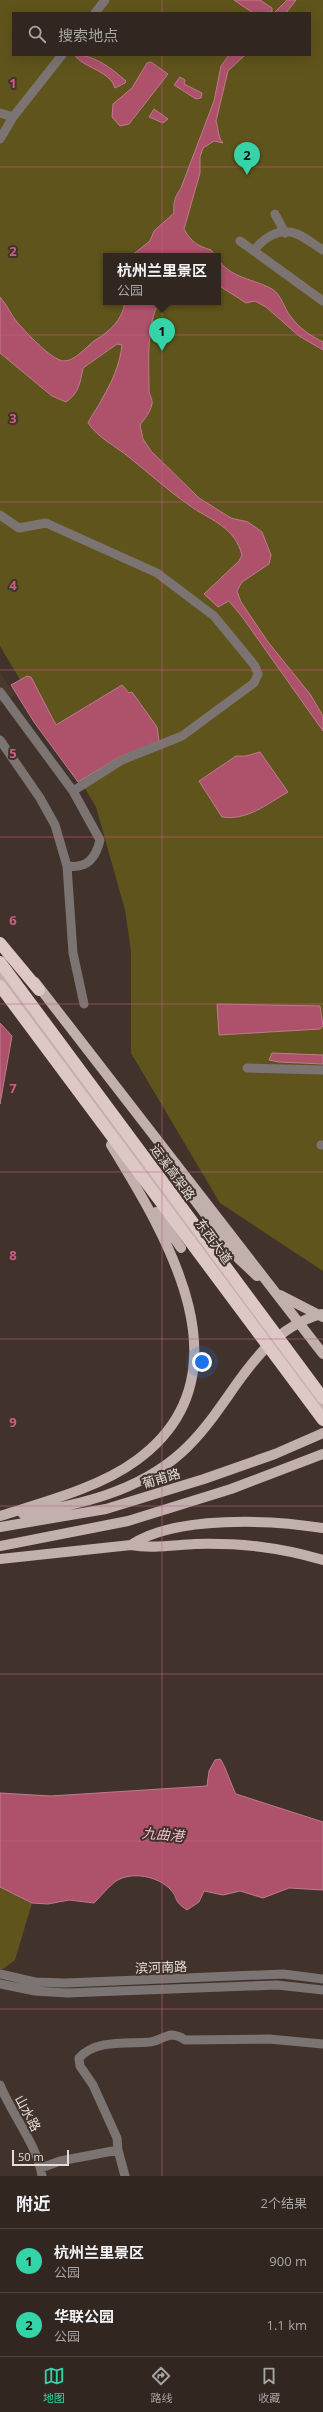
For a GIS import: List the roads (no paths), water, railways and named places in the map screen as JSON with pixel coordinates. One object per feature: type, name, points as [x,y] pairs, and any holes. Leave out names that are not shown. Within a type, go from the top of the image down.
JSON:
[{"type":"highway","points":[[0,943],[39,990]]},
{"type":"highway","name":"运溪高架路","points":[[0,962],[323,1398]]},
{"type":"highway","points":[[0,986],[323,1420]]},
{"type":"highway","points":[[0,992],[14,1011]]},
{"type":"main road","points":[[0,936],[323,1354]]},
{"type":"main road","name":"东西大道","points":[[0,973],[323,1408]]},
{"type":"main road","points":[[39,990],[80,1042],[238,1258],[282,1297],[323,1317]]},
{"type":"main road","points":[[14,1011],[111,1145],[181,1248]]},
{"type":"main road","points":[[0,1517],[72,1494],[135,1461],[168,1432],[185,1403],[190,1389],[194,1371],[195,1348],[192,1323],[185,1296],[160,1230],[111,1145]]},
{"type":"main road","points":[[0,1517],[43,1511],[110,1494],[142,1481],[173,1459],[193,1441],[222,1406],[260,1352],[270,1342],[294,1325],[323,1313]]},
{"type":"main road","name":"葡甫路","points":[[0,1527],[113,1506],[204,1479],[275,1454],[323,1433]]},
{"type":"main road","points":[[0,1546],[128,1521],[231,1489],[323,1454]]},
{"type":"main road","points":[[131,1545],[140,1538],[157,1533],[204,1524],[266,1521],[323,1528]]},
{"type":"main road","points":[[0,1559],[131,1545],[142,1547],[196,1544],[261,1546],[288,1550],[323,1560]]},
{"type":"street","points":[[96,12],[105,0]]},
{"type":"street","points":[[0,139],[13,117],[61,56]]},
{"type":"street","points":[[0,113],[13,117]]},
{"type":"street","points":[[275,214],[285,233]]},
{"type":"street","points":[[254,251],[262,239],[293,232],[323,250]]},
{"type":"street","points":[[240,241],[323,300]]},
{"type":"street","points":[[0,515],[19,528],[46,523],[158,572],[214,616],[256,666],[258,674],[254,683],[182,736],[122,760],[73,790]]},
{"type":"street","points":[[0,692],[73,790],[100,840],[96,855],[92,859],[74,867],[67,866]]},
{"type":"street","points":[[0,740],[40,798],[55,825],[67,866],[73,953],[84,1004]]},
{"type":"street","points":[[247,1068],[323,1070]]},
{"type":"street","name":"滨河南路","points":[[0,1974],[35,1982],[66,1983],[284,1974],[323,1979]]},
{"type":"street","points":[[0,1984],[44,1992],[67,1993],[277,1985],[323,1990]]},
{"type":"street","points":[[125,2176],[118,2150],[117,2138],[93,2085],[80,2066],[79,2058],[92,2049],[102,2046],[152,2042],[171,2035],[180,2036],[185,2040],[269,2039],[323,2044]]},
{"type":"street","name":"山水路","points":[[0,2085],[42,2172]]},
{"type":"street","points":[[42,2172],[60,2161],[118,2150]]},
{"type":"water","points":[[234,0],[260,0],[272,8],[272,12],[252,12]]},
{"type":"water","points":[[287,0],[296,0],[287,12],[275,12]]},
{"type":"water","points":[[228,56],[244,56],[228,71],[216,121],[219,135],[223,143],[214,141],[203,148],[200,157],[200,173],[184,229],[192,240],[202,247],[211,250],[214,253],[135,253],[150,241],[154,231],[174,213],[177,194],[181,188],[214,101],[221,66]]},
{"type":"water","points":[[76,57],[90,57],[96,60],[115,72],[126,81],[125,83],[115,88],[112,82],[103,74],[86,65]]},
{"type":"water","points":[[151,62],[168,74],[129,124],[120,126],[112,117],[113,104],[132,88],[147,63]]},
{"type":"water","points":[[180,77],[185,80],[184,84],[202,93],[201,98],[196,99],[174,85]]},
{"type":"water","points":[[154,109],[168,119],[163,123],[149,117]]},
{"type":"water","points":[[221,263],[236,274],[272,289],[281,298],[294,321],[301,328],[323,342],[323,350],[299,336],[266,307],[255,301],[246,303],[221,287]]},
{"type":"water","points":[[0,297],[15,319],[32,338],[46,351],[59,360],[64,361],[72,359],[110,329],[121,315],[124,305],[158,305],[152,322],[149,345],[149,390],[152,402],[149,413],[140,425],[143,439],[151,451],[199,498],[231,518],[248,522],[262,532],[271,555],[269,564],[242,582],[237,591],[241,602],[268,642],[310,694],[323,716],[323,731],[243,618],[229,601],[218,607],[204,594],[239,561],[242,555],[234,538],[222,526],[193,508],[125,454],[102,438],[88,423],[112,379],[122,345],[117,344],[83,368],[80,383],[74,395],[66,402],[52,396],[0,353]]},
{"type":"water","points":[[27,676],[31,677],[56,725],[122,685],[129,693],[132,692],[157,727],[159,741],[119,757],[78,782],[34,722],[11,685]]},
{"type":"water","points":[[260,752],[288,792],[248,814],[231,818],[222,817],[199,781],[236,756],[246,756]]},
{"type":"water","points":[[217,1004],[320,1006],[323,1026],[320,1029],[219,1035]]},
{"type":"water","points":[[0,1023],[12,1036],[0,1104]]},
{"type":"water","points":[[272,1053],[323,1055],[323,1064],[279,1062],[269,1060]]},
{"type":"water","name":"九曲港","points":[[220,1759],[236,1794],[323,1822],[323,1890],[289,1888],[263,1898],[240,1891],[223,1895],[204,1891],[199,1902],[187,1910],[177,1902],[173,1893],[166,1885],[145,1876],[130,1876],[116,1881],[94,1903],[69,1900],[48,1904],[32,1903],[0,1887],[0,1793],[51,1796],[207,1786],[209,1771],[215,1760]]},
{"type":"place","name":"华联公园","points":[[247,175]]},
{"type":"place","name":"杭州兰里景区","points":[[162,351]]}]
